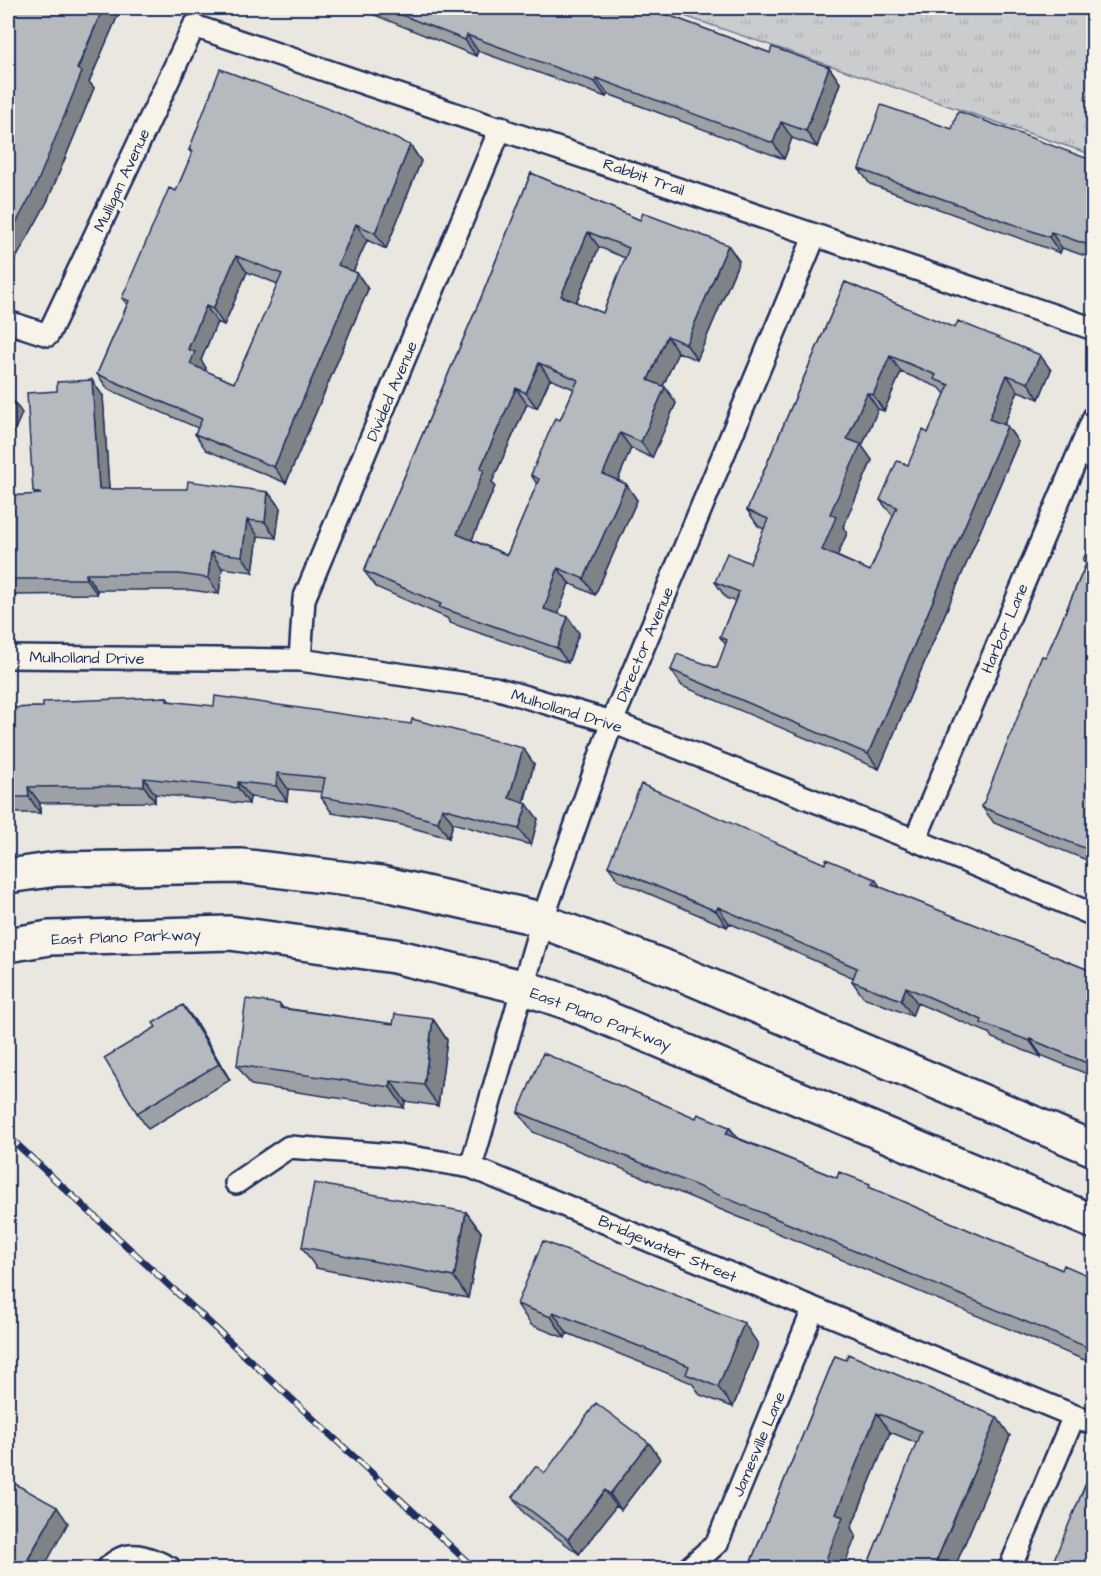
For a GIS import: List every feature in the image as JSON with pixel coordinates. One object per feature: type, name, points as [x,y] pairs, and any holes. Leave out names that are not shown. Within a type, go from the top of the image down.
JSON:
[{"type":"main road","points":[[8,876],[57,869],[241,866],[381,883],[528,916],[675,971],[1094,1149]]},
{"type":"main road","name":"East Plano Parkway","points":[[8,945],[49,938],[230,933],[394,956],[522,987],[573,1004],[1094,1222]]},
{"type":"street","name":"Rabbit Trail","points":[[194,26],[1094,329]]},
{"type":"street","name":"Mulligan Avenue","points":[[8,322],[48,335],[194,26]]},
{"type":"street","name":"Divided Avenue","points":[[300,660],[304,599],[501,128]]},
{"type":"street","name":"Director Avenue","points":[[471,1167],[542,921],[612,722],[815,235]]},
{"type":"street","name":"Harbor Lane","points":[[915,840],[1094,417]]},
{"type":"street","name":"Mulholland Drive","points":[[8,657],[300,660],[495,688],[612,722],[915,840],[1094,915]]},
{"type":"street","name":"Bridgewater Street","points":[[237,1183],[289,1147],[405,1156],[471,1167],[1084,1420]]},
{"type":"street","name":"Jamesville Lane","points":[[689,1569],[717,1543],[813,1310]]},
{"type":"street","points":[[1010,1569],[1084,1420]]},
{"type":"street","points":[[108,1567],[126,1555],[144,1555],[170,1569]]},
{"type":"green space","points":[[661,8],[1093,8],[1093,155]]},
{"type":"building","points":[[16,8],[103,8],[77,69],[82,72],[36,186],[8,238],[8,27]]},
{"type":"building","points":[[384,8],[649,8],[770,53],[772,47],[829,67],[806,131],[781,122],[773,143],[596,78],[595,82],[467,35],[465,40]]},
{"type":"building","points":[[220,69],[331,110],[410,145],[375,233],[356,224],[338,265],[357,273],[274,467],[195,434],[202,419],[97,374],[129,301],[122,298],[169,188],[176,191],[193,151],[189,150]],"holes":[[[236,256],[282,274],[234,383],[190,364],[195,352],[188,349],[206,306],[213,309]]]},
{"type":"building","points":[[881,105],[952,129],[958,111],[1094,161],[1094,247],[1051,232],[1049,237],[859,169]]},
{"type":"building","points":[[531,173],[640,220],[643,213],[728,245],[686,344],[667,336],[648,380],[665,387],[641,442],[620,433],[603,474],[626,484],[584,579],[558,568],[544,609],[568,617],[557,648],[439,607],[441,604],[364,571],[483,293]],"holes":[[[588,232],[629,248],[603,313],[561,296]],[[539,363],[578,380],[560,420],[555,418],[531,475],[539,479],[507,555],[457,534],[484,470],[480,469],[516,388],[526,393]]]},
{"type":"building","points":[[845,282],[955,328],[958,321],[1040,355],[1028,383],[1007,375],[989,419],[1007,426],[868,754],[671,670],[677,654],[717,668],[727,640],[720,637],[739,592],[715,582],[727,553],[750,563],[768,519],[747,510]],"holes":[[[890,356],[936,375],[934,379],[949,385],[928,433],[923,430],[908,465],[897,461],[880,500],[897,507],[870,571],[822,550],[836,517],[830,514],[861,444],[847,439],[867,393],[873,395]]]},
{"type":"building","points":[[92,380],[99,489],[187,489],[188,481],[268,492],[265,522],[247,520],[242,556],[211,552],[208,578],[179,574],[86,574],[86,579],[8,579],[8,496],[41,494],[33,491],[27,393],[57,391],[57,382]]},
{"type":"building","points":[[1094,537],[1094,852],[982,807],[1042,656],[1046,657],[1087,562],[1083,560]]},
{"type":"building","points":[[215,696],[411,724],[412,719],[523,748],[509,798],[527,804],[519,829],[442,808],[438,822],[387,808],[321,797],[325,778],[277,773],[276,786],[238,782],[238,788],[144,778],[144,786],[28,787],[29,797],[8,797],[8,708],[43,707],[43,702],[167,697],[167,701],[214,706]]},
{"type":"building","points":[[641,784],[825,864],[826,859],[875,879],[873,884],[1094,972],[1094,1066],[1030,1039],[1030,1041],[981,1023],[982,1020],[906,987],[901,1000],[852,981],[857,968],[718,907],[716,911],[608,866]]},
{"type":"building","points":[[246,999],[280,1004],[280,1008],[393,1024],[395,1014],[433,1019],[424,1085],[391,1081],[390,1087],[237,1065]]},
{"type":"building","points":[[183,1005],[219,1064],[137,1113],[104,1058],[156,1027],[153,1023]]},
{"type":"building","points":[[543,1053],[696,1118],[698,1114],[729,1127],[726,1134],[837,1178],[839,1172],[870,1184],[869,1187],[1062,1270],[1064,1265],[1094,1278],[1094,1350],[518,1112]]},
{"type":"building","points":[[314,1183],[466,1212],[454,1277],[302,1247]]},
{"type":"building","points":[[543,1241],[744,1323],[718,1387],[686,1374],[689,1366],[553,1312],[551,1317],[517,1304]]},
{"type":"building","points":[[848,1354],[997,1417],[933,1569],[866,1569],[921,1431],[877,1413],[836,1514],[843,1517],[826,1559],[848,1569],[748,1569],[835,1356],[846,1360]]},
{"type":"building","points":[[596,1403],[649,1443],[610,1494],[605,1490],[568,1539],[513,1497],[536,1466],[545,1473]]},
{"type":"building","points":[[1094,1464],[1094,1569],[1050,1569]]},
{"type":"building","points":[[8,1480],[57,1507],[23,1568],[20,1569],[8,1569]]},
{"type":"railway","points":[[8,1136],[474,1568]]}]
